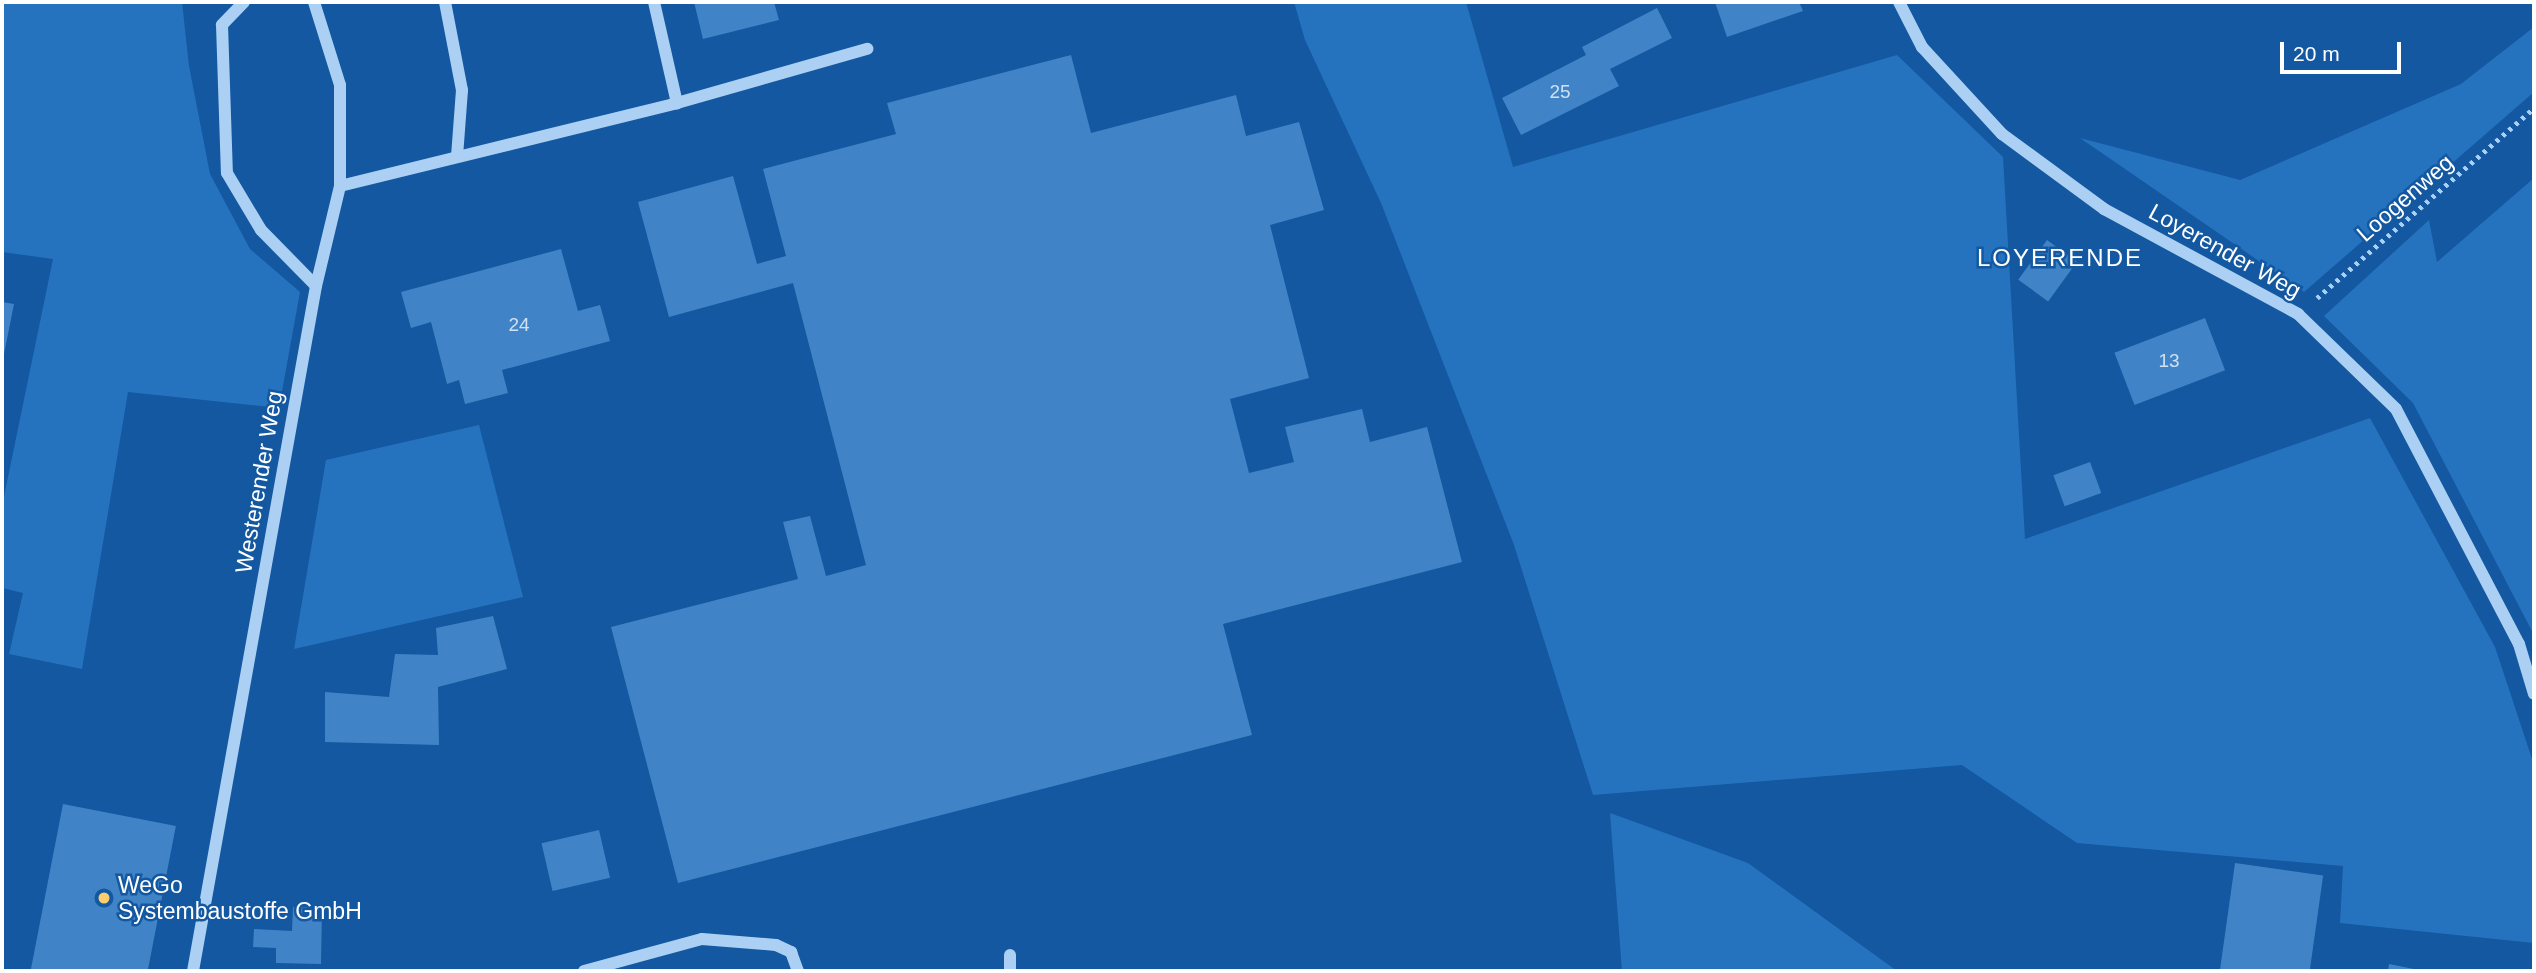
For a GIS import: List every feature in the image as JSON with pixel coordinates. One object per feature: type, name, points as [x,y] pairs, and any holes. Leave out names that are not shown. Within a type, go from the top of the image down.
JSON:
[{"type":"street","points":[[244,2],[222,25],[227,173],[261,230],[316,286]]},
{"type":"street","name":"Westerender Weg","points":[[193,971],[316,286],[340,186],[340,85],[314,2]]},
{"type":"street","points":[[445,2],[462,90],[457,158]]},
{"type":"street","points":[[654,2],[677,103]]},
{"type":"street","name":"Loyerender Weg","points":[[1899,2],[1922,47],[2001,134],[2104,209],[2298,314],[2396,409],[2519,644],[2534,694]]},
{"type":"street","points":[[340,186],[677,103],[867,49]]},
{"type":"street","points":[[592,970],[702,939],[776,946],[791,952],[798,971]]},
{"type":"street","points":[[1010,955],[1010,971]]},
{"type":"path","name":"Loogenweg","points":[[2298,314],[2534,108]]},
{"type":"shaded area","points":[[2,2],[182,2],[189,66],[210,174],[250,249],[300,292],[279,408],[128,392],[82,669],[9,654],[23,593],[2,588],[2,506],[53,259],[2,252]]},
{"type":"shaded area","points":[[1294,2],[1466,2],[1513,167],[1897,55],[2003,157],[2025,539],[2370,418],[2495,647],[2534,765],[2534,943],[2340,923],[2343,866],[2077,843],[1962,765],[1593,795],[1514,545],[1381,203],[1305,40]]},
{"type":"shaded area","points":[[2534,27],[2534,92],[2304,292],[2080,138],[2240,180],[2461,84]]},
{"type":"shaded area","points":[[2534,178],[2534,635],[2413,403],[2324,316],[2429,220],[2437,262]]},
{"type":"shaded area","points":[[479,425],[523,597],[294,649],[326,460]]},
{"type":"shaded area","points":[[1610,813],[1748,863],[1897,971],[1622,971]]},
{"type":"building","points":[[694,2],[774,2],[779,20],[703,39]]},
{"type":"building","points":[[1715,2],[1799,2],[1803,11],[1727,37]]},
{"type":"building","points":[[1657,8],[1672,38],[1610,69],[1619,86],[1521,135],[1502,98],[1586,55],[1582,47]]},
{"type":"building","points":[[1071,55],[1091,133],[1236,95],[1246,136],[1299,122],[1324,210],[1270,225],[1309,378],[1230,399],[1249,473],[1294,462],[1285,427],[1362,409],[1370,442],[1427,427],[1462,562],[1223,624],[1252,735],[678,883],[611,627],[798,579],[783,522],[810,516],[826,576],[866,565],[793,283],[669,317],[638,202],[733,176],[757,264],[786,256],[763,169],[896,134],[887,103]]},
{"type":"building","points":[[2047,240],[2077,262],[2048,301],[2018,280]]},
{"type":"building","points":[[561,249],[578,311],[600,305],[610,341],[502,370],[508,393],[465,404],[459,380],[447,384],[431,322],[411,328],[401,292]]},
{"type":"building","points":[[2,302],[14,304],[3,359],[2,359]]},
{"type":"building","points":[[2205,318],[2225,370],[2135,405],[2114,353]]},
{"type":"building","points":[[2090,462],[2101,493],[2065,506],[2053,475]]},
{"type":"building","points":[[493,616],[507,669],[438,687],[439,745],[325,742],[325,692],[389,697],[395,654],[438,655],[436,628]]},
{"type":"building","name":"WeGo Systembaustoffe GmbH","points":[[63,804],[176,826],[148,971],[31,971]]},
{"type":"building","points":[[599,830],[610,878],[553,891],[542,843]]},
{"type":"building","points":[[2235,863],[2323,875],[2310,971],[2220,971]]},
{"type":"building","points":[[293,907],[322,908],[321,964],[276,963],[276,948],[253,947],[254,929],[292,931]]},
{"type":"building","points":[[2389,964],[2419,970],[2419,971],[2388,971]]},
{"type":"place","name":"WeGo Systembaustoffe GmbH","points":[[104,898]]},
{"type":"district","name":"LOYERENDE","points":[[2060,258]]}]
